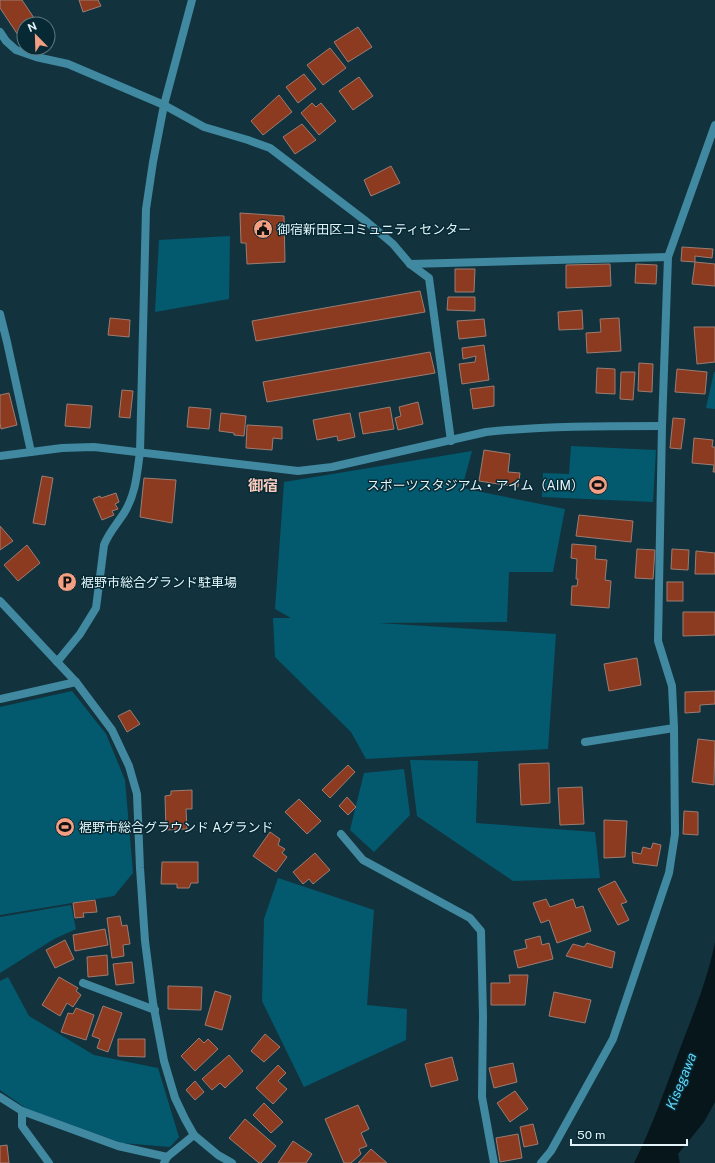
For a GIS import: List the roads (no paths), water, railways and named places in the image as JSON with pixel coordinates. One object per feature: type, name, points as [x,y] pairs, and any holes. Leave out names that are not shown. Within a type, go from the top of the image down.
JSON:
[{"type":"street","points":[[57,662],[80,634],[96,608],[104,545],[108,536],[125,512],[134,491],[140,452],[146,209],[164,105],[192,0]]},
{"type":"street","points":[[0,32],[6,41],[16,50],[36,57],[68,64],[164,105],[204,127],[270,148],[394,244],[410,264],[429,278],[451,441]]},
{"type":"street","points":[[541,1163],[551,1151],[613,1039],[669,873],[675,834],[672,686],[658,642],[662,426],[668,257],[715,125]]},
{"type":"street","points":[[410,264],[668,257]]},
{"type":"street","points":[[0,314],[31,452]]},
{"type":"street","points":[[0,456],[62,448],[94,447],[298,471],[332,467],[486,432],[616,426],[662,426]]},
{"type":"street","points":[[0,601],[76,682],[112,730],[129,766],[137,794],[145,941],[154,1010],[164,1061],[175,1098],[194,1136],[218,1155],[232,1163]]},
{"type":"street","points":[[0,699],[76,682]]},
{"type":"street","points":[[585,742],[674,728]]},
{"type":"street","points":[[341,834],[363,860],[470,918],[481,931],[483,1016],[482,1097],[494,1163]]},
{"type":"street","points":[[83,983],[154,1010]]},
{"type":"street","points":[[0,1097],[22,1111],[118,1146],[166,1160],[194,1136]]},
{"type":"street","points":[[22,1111],[22,1126],[49,1163]]},
{"type":"water","name":"Kisegawa","points":[[715,942],[715,1102],[704,1122],[678,1154],[680,1163],[634,1163],[653,1120],[696,1008],[709,969]]},
{"type":"place","name":"御宿新田区コミュニティセンター","points":[[263,229]]},
{"type":"place","name":"スポーツスタジアム・アイム（AIM）","points":[[598,485]]},
{"type":"place","name":"裾野市総合グランド駐車場","points":[[67,582]]},
{"type":"place","name":"裾野市総合グラウンド Aグランド","points":[[65,827]]},
{"type":"district","name":"御宿","points":[[263,486]]}]
